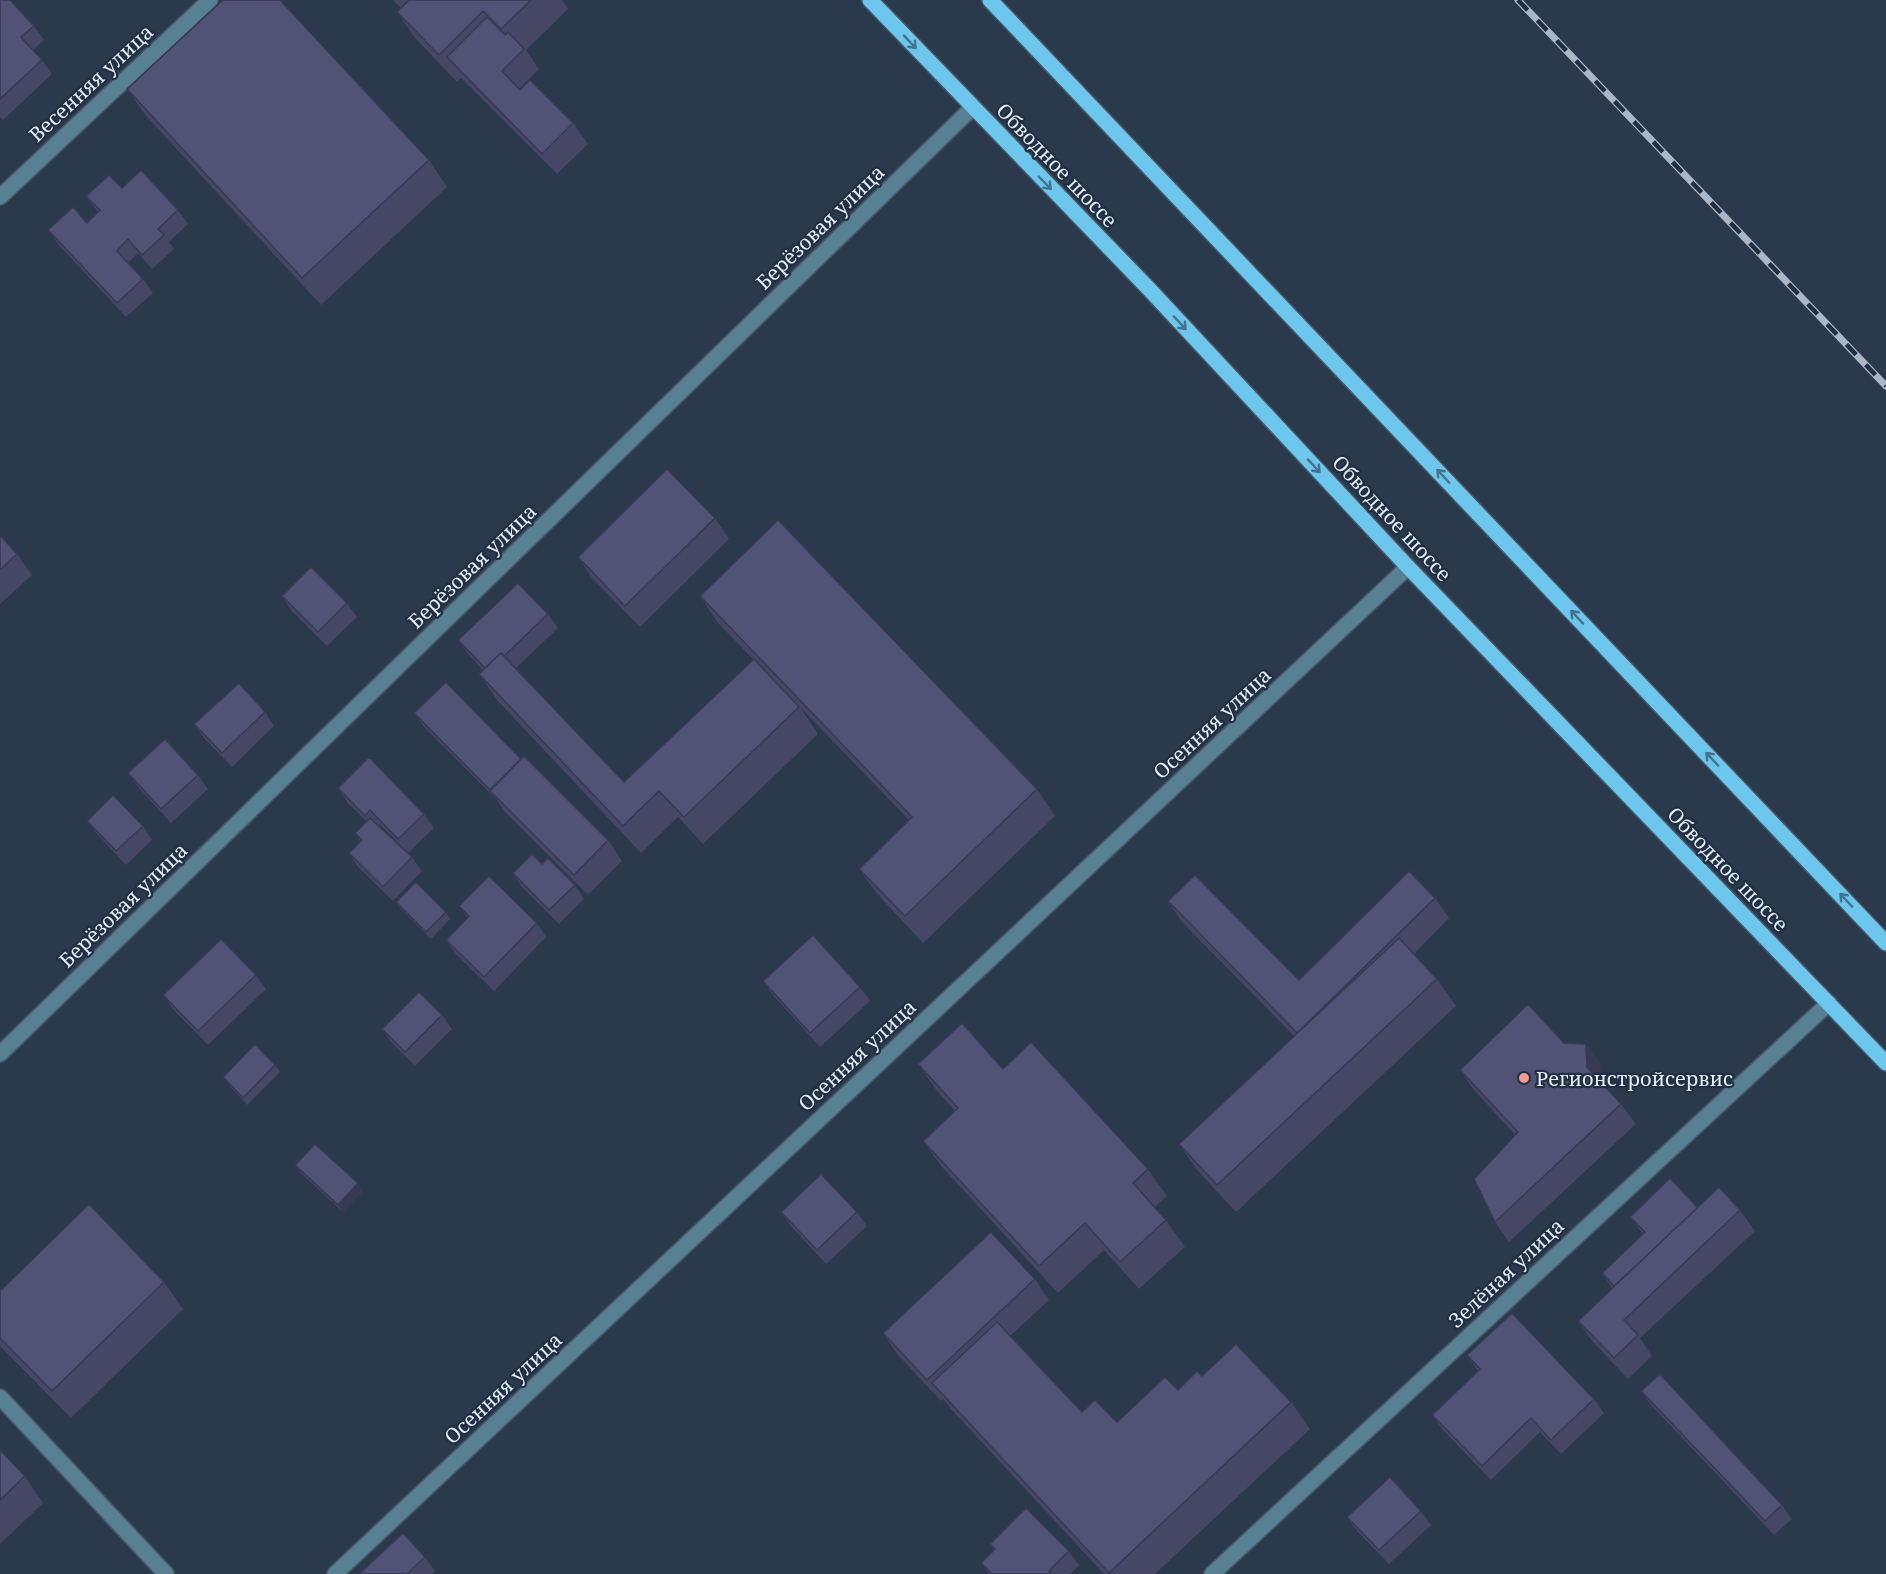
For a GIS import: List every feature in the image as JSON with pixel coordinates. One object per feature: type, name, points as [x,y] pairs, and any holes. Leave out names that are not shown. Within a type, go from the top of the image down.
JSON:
[{"type":"main road","name":"Обводное шоссе","points":[[870,0],[1150,291],[1408,567],[1886,1063]]},
{"type":"main road","points":[[990,0],[1886,943]]},
{"type":"street","name":"Весенняя улица","points":[[0,197],[210,0]]},
{"type":"street","name":"Берёзовая улица","points":[[0,1054],[972,108]]},
{"type":"street","name":"Осенняя улица","points":[[335,1574],[1408,567]]},
{"type":"street","name":"Зелёная улица","points":[[1212,1574],[1829,1003]]},
{"type":"street","points":[[0,1397],[166,1574]]},
{"type":"building","points":[[0,0],[10,0],[34,26],[21,37],[42,60],[0,99]]},
{"type":"building","points":[[223,0],[280,0],[429,160],[302,278],[127,89]]},
{"type":"building","points":[[409,0],[531,0],[501,29],[483,11],[439,55],[397,12]]},
{"type":"building","points":[[487,17],[505,35],[508,32],[524,49],[502,71],[520,90],[530,80],[573,123],[542,154],[447,57]]},
{"type":"building","points":[[141,170],[178,210],[158,229],[164,235],[142,255],[128,239],[117,251],[143,279],[117,303],[48,230],[73,207],[87,223],[100,210],[86,196],[109,175],[122,188]]},
{"type":"building","points":[[667,469],[715,518],[625,606],[578,557]]},
{"type":"building","points":[[778,520],[1037,789],[905,916],[859,869],[912,817],[700,596]]},
{"type":"building","points":[[0,535],[17,554],[0,570]]},
{"type":"building","points":[[311,567],[347,603],[318,632],[282,596]]},
{"type":"building","points":[[518,583],[548,614],[504,656],[501,653],[485,668],[458,640]]},
{"type":"building","points":[[501,653],[624,782],[754,659],[799,707],[684,817],[659,791],[623,826],[479,674]]},
{"type":"building","points":[[446,682],[521,759],[490,790],[414,713]]},
{"type":"building","points":[[239,683],[265,712],[222,753],[194,724]]},
{"type":"building","points":[[165,739],[198,775],[161,809],[128,773]]},
{"type":"building","points":[[524,756],[608,840],[574,875],[490,791]]},
{"type":"building","points":[[369,757],[424,814],[398,839],[370,810],[365,816],[338,788]]},
{"type":"building","points":[[113,795],[143,826],[116,851],[87,821]]},
{"type":"building","points":[[370,818],[412,857],[383,887],[349,853],[362,840],[355,833]]},
{"type":"building","points":[[532,854],[542,864],[548,858],[575,885],[549,910],[513,873]]},
{"type":"building","points":[[1409,871],[1435,898],[1297,1033],[1168,901],[1195,875],[1299,980]]},
{"type":"building","points":[[489,876],[537,923],[484,977],[446,940],[469,916],[459,906]]},
{"type":"building","points":[[416,882],[446,912],[426,932],[396,902]]},
{"type":"building","points":[[813,935],[860,987],[810,1033],[763,981]]},
{"type":"building","points":[[1399,938],[1437,979],[1217,1185],[1179,1144]]},
{"type":"building","points":[[221,939],[256,975],[198,1031],[163,995]]},
{"type":"building","points":[[419,992],[442,1015],[405,1052],[382,1029]]},
{"type":"building","points":[[1528,1004],[1564,1043],[1586,1044],[1587,1067],[1621,1104],[1495,1222],[1474,1179],[1518,1132],[1460,1070]]},
{"type":"building","points":[[962,1023],[1003,1069],[1031,1042],[1148,1169],[1133,1183],[1166,1220],[1120,1262],[1085,1223],[1039,1266],[923,1141],[958,1108],[918,1064]]},
{"type":"building","points":[[255,1044],[275,1065],[243,1098],[223,1077]]},
{"type":"building","points":[[315,1144],[358,1183],[338,1205],[295,1165]]},
{"type":"building","points":[[821,1174],[857,1212],[817,1250],[781,1212]]},
{"type":"building","points":[[1670,1178],[1698,1208],[1614,1286],[1602,1273],[1645,1232],[1630,1217]]},
{"type":"building","points":[[1719,1187],[1740,1210],[1624,1320],[1638,1335],[1614,1358],[1578,1321]]},
{"type":"building","points":[[89,1204],[164,1282],[52,1391],[0,1338],[0,1291]]},
{"type":"building","points":[[991,1232],[1035,1279],[927,1380],[883,1333]]},
{"type":"building","points":[[1512,1313],[1594,1399],[1551,1440],[1531,1418],[1482,1466],[1432,1415],[1480,1369],[1467,1355]]},
{"type":"building","points":[[997,1322],[1082,1412],[1095,1400],[1117,1422],[1165,1377],[1178,1390],[1197,1371],[1202,1376],[1236,1344],[1291,1402],[1109,1573],[932,1383]]},
{"type":"building","points":[[1660,1374],[1782,1505],[1765,1521],[1641,1391]]},
{"type":"building","points":[[0,1450],[25,1476],[0,1500]]},
{"type":"building","points":[[1390,1477],[1421,1511],[1379,1550],[1347,1517]]},
{"type":"building","points":[[1026,1508],[1069,1551],[1049,1571],[1052,1574],[992,1574],[981,1563],[995,1549],[990,1544]]},
{"type":"building","points":[[403,1533],[425,1557],[407,1574],[359,1574]]},
{"type":"railway","points":[[1518,0],[1886,386]]},
{"type":"place","name":"Регионстройсервис","points":[[1524,1078]]}]
